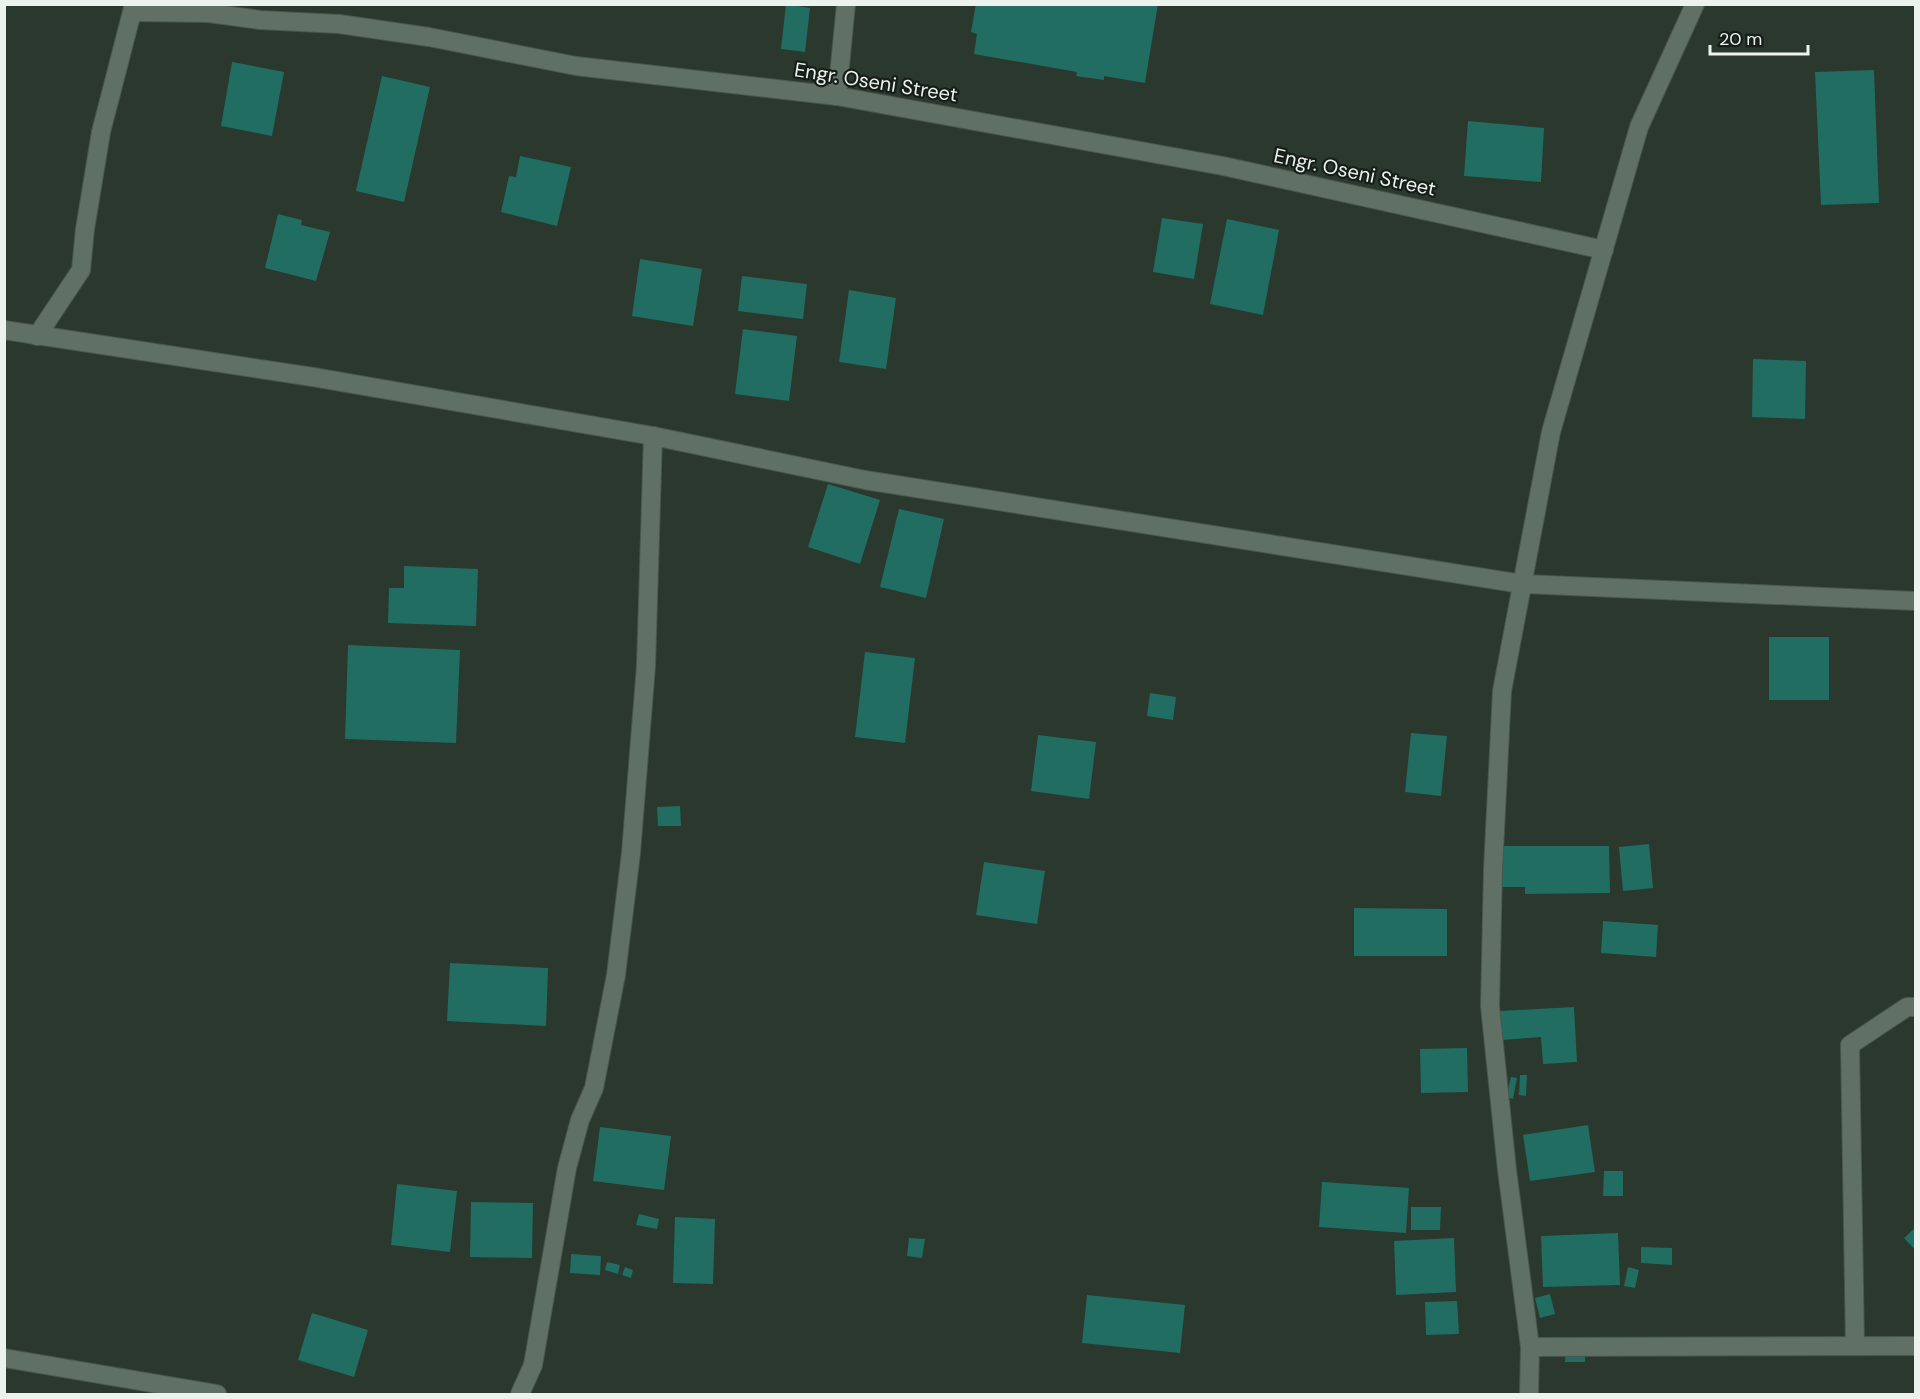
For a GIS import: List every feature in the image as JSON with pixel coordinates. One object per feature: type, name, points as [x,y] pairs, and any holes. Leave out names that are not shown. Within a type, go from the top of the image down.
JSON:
[{"type":"street","points":[[837,96],[846,4]]},
{"type":"street","points":[[1529,1395],[1530,1347],[1507,1170],[1490,1006],[1493,870],[1502,691],[1551,432],[1639,127],[1695,4]]},
{"type":"street","points":[[37,336],[81,270],[85,229],[101,132],[134,8]]},
{"type":"street","name":"Engr. Oseni Street","points":[[134,8],[209,13],[260,20],[339,24],[429,37],[576,66],[837,96],[1223,166],[1604,250]]},
{"type":"street","points":[[4,330],[313,377],[653,436],[865,480],[1522,584],[1916,601]]},
{"type":"street","points":[[520,1395],[533,1365],[567,1168],[580,1120],[594,1088],[616,975],[631,853],[646,666],[653,436]]},
{"type":"street","points":[[1855,1346],[1850,1045],[1907,1007],[1916,1007]]},
{"type":"street","points":[[1530,1347],[1916,1346]]},
{"type":"street","points":[[4,1358],[217,1395]]},
{"type":"building","points":[[786,4],[810,8],[805,52],[781,49]]},
{"type":"building","points":[[976,4],[1158,4],[1145,83],[1104,76],[1104,80],[1076,76],[1077,72],[974,54],[977,34],[971,32]]},
{"type":"building","points":[[232,62],[284,72],[272,136],[221,126]]},
{"type":"building","points":[[1874,70],[1879,203],[1821,205],[1815,72]]},
{"type":"building","points":[[382,76],[430,87],[404,202],[356,191]]},
{"type":"building","points":[[1468,121],[1544,128],[1541,182],[1464,176]]},
{"type":"building","points":[[520,156],[571,167],[557,226],[501,212],[509,176],[516,177]]},
{"type":"building","points":[[278,214],[302,220],[301,225],[330,232],[316,281],[265,268]]},
{"type":"building","points":[[1162,218],[1203,224],[1194,279],[1153,272]]},
{"type":"building","points":[[1227,219],[1279,230],[1263,315],[1210,304]]},
{"type":"building","points":[[640,259],[702,269],[693,326],[632,316]]},
{"type":"building","points":[[742,276],[807,284],[803,319],[738,311]]},
{"type":"building","points":[[849,290],[896,298],[886,369],[839,362]]},
{"type":"building","points":[[743,329],[797,336],[789,401],[735,394]]},
{"type":"building","points":[[1753,359],[1806,361],[1805,419],[1752,417]]},
{"type":"building","points":[[828,484],[880,500],[860,564],[808,547]]},
{"type":"building","points":[[899,509],[944,519],[926,598],[880,587]]},
{"type":"building","points":[[404,566],[478,569],[476,626],[388,623],[389,588],[404,588]]},
{"type":"building","points":[[1769,637],[1829,637],[1829,700],[1769,700]]},
{"type":"building","points":[[348,645],[460,650],[456,743],[345,739]]},
{"type":"building","points":[[865,652],[915,658],[905,743],[855,737]]},
{"type":"building","points":[[1150,693],[1176,697],[1173,720],[1147,716]]},
{"type":"building","points":[[1411,733],[1447,736],[1441,796],[1405,792]]},
{"type":"building","points":[[1038,735],[1096,742],[1089,799],[1031,791]]},
{"type":"building","points":[[680,806],[681,826],[658,826],[657,807]]},
{"type":"building","points":[[1649,844],[1653,888],[1623,891],[1619,847]]},
{"type":"building","points":[[1500,846],[1609,846],[1610,893],[1525,894],[1525,887],[1500,887]]},
{"type":"building","points":[[984,862],[1045,871],[1037,924],[976,915]]},
{"type":"building","points":[[1354,908],[1447,909],[1447,956],[1354,956]]},
{"type":"building","points":[[1603,921],[1658,925],[1656,957],[1601,953]]},
{"type":"building","points":[[450,963],[548,968],[546,1026],[447,1021]]},
{"type":"building","points":[[1574,1007],[1577,1062],[1543,1064],[1541,1037],[1501,1040],[1500,1011]]},
{"type":"building","points":[[1467,1048],[1468,1092],[1421,1093],[1420,1049]]},
{"type":"building","points":[[1520,1075],[1527,1075],[1526,1096],[1519,1095]]},
{"type":"building","points":[[1511,1077],[1517,1078],[1513,1099],[1506,1097]]},
{"type":"building","points":[[1588,1125],[1595,1172],[1530,1181],[1523,1135]]},
{"type":"building","points":[[600,1127],[671,1136],[664,1190],[593,1181]]},
{"type":"building","points":[[1604,1171],[1623,1171],[1623,1196],[1603,1196]]},
{"type":"building","points":[[1322,1182],[1409,1188],[1406,1233],[1319,1227]]},
{"type":"building","points":[[397,1184],[457,1191],[450,1252],[391,1245]]},
{"type":"building","points":[[471,1202],[533,1203],[532,1258],[470,1257]]},
{"type":"building","points":[[1411,1207],[1441,1207],[1440,1230],[1411,1230]]},
{"type":"building","points":[[639,1214],[659,1219],[657,1229],[636,1225]]},
{"type":"building","points":[[675,1217],[715,1219],[713,1284],[673,1283]]},
{"type":"building","points":[[1916,1227],[1916,1251],[1904,1238]]},
{"type":"building","points":[[1618,1233],[1620,1285],[1543,1287],[1541,1236]]},
{"type":"building","points":[[909,1238],[925,1239],[922,1258],[907,1256]]},
{"type":"building","points":[[1454,1238],[1456,1292],[1396,1295],[1394,1241]]},
{"type":"building","points":[[1641,1247],[1672,1248],[1672,1265],[1641,1263]]},
{"type":"building","points":[[571,1254],[601,1256],[600,1275],[570,1273]]},
{"type":"building","points":[[607,1262],[620,1265],[618,1274],[605,1270]]},
{"type":"building","points":[[625,1267],[633,1270],[631,1278],[622,1275]]},
{"type":"building","points":[[1628,1267],[1639,1270],[1635,1288],[1624,1286]]},
{"type":"building","points":[[1550,1294],[1555,1314],[1540,1318],[1535,1298]]},
{"type":"building","points":[[1087,1295],[1185,1305],[1180,1353],[1082,1343]]},
{"type":"building","points":[[1457,1301],[1459,1334],[1426,1335],[1425,1302]]},
{"type":"building","points":[[312,1313],[368,1330],[354,1377],[298,1360]]},
{"type":"building","points":[[1566,1350],[1585,1350],[1585,1362],[1565,1362]]}]
